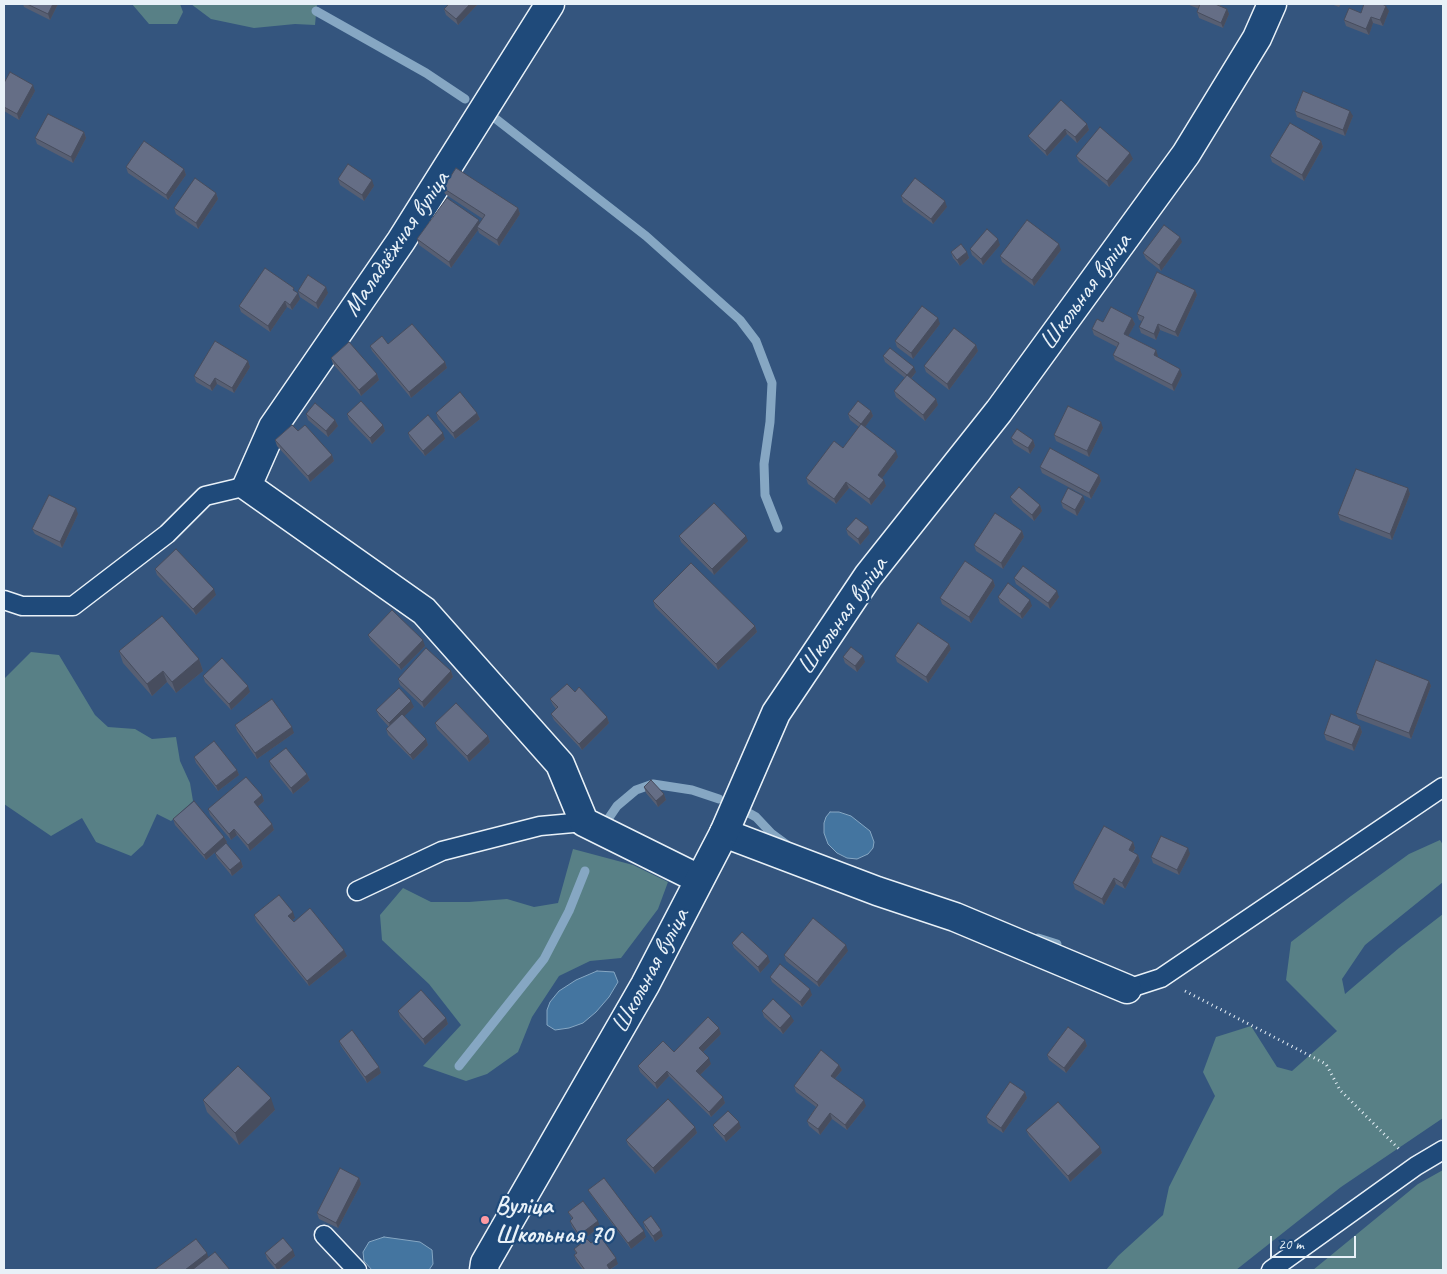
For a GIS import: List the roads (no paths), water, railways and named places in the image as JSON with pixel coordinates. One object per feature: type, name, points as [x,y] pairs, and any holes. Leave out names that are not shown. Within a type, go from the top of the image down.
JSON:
[{"type":"street","name":"Маладзёжная вуліца","points":[[247,486],[273,428],[401,241],[550,4]]},
{"type":"street","name":"Школьная вуліца","points":[[484,1270],[485,1263],[646,985],[724,832],[776,713],[868,576],[999,411],[1186,154],[1257,38],[1272,4]]},
{"type":"street","points":[[247,486],[424,611],[560,764],[584,822],[699,879]]},
{"type":"street","points":[[724,832],[877,891],[955,917],[1127,989]]},
{"type":"lane","points":[[4,600],[22,606],[73,606],[167,534],[205,496],[247,486]]},
{"type":"lane","points":[[1127,989],[1161,978],[1443,787]]},
{"type":"lane","points":[[357,891],[442,851],[540,826],[584,822]]},
{"type":"lane","points":[[1271,1270],[1416,1166],[1443,1150]]},
{"type":"lane","points":[[324,1235],[357,1270]]},
{"type":"water","points":[[830,812],[839,812],[851,816],[870,831],[874,842],[873,848],[868,854],[857,859],[847,858],[837,853],[828,844],[824,833],[824,823]]},
{"type":"water","points":[[597,971],[614,972],[618,982],[609,997],[596,1012],[583,1023],[569,1028],[555,1030],[547,1025],[547,1010],[550,1002],[559,991],[576,980]]},
{"type":"water","points":[[384,1237],[420,1242],[432,1250],[433,1264],[429,1270],[372,1270],[364,1261],[363,1252],[369,1242]]},
{"type":"waterway","points":[[316,11],[426,73],[465,99]]},
{"type":"waterway","points":[[496,119],[646,236],[740,320],[756,341],[772,383],[770,422],[764,464],[765,495],[778,528]]},
{"type":"waterway","points":[[602,828],[617,806],[636,790],[653,784],[692,790],[719,799]]},
{"type":"waterway","points":[[747,812],[756,817],[772,834],[787,845]]},
{"type":"waterway","points":[[459,1066],[544,959],[569,911],[585,871]]},
{"type":"waterway","points":[[1038,938],[1057,944]]},
{"type":"place","name":"Вуліца Школьная 70","points":[[485,1220]]}]
